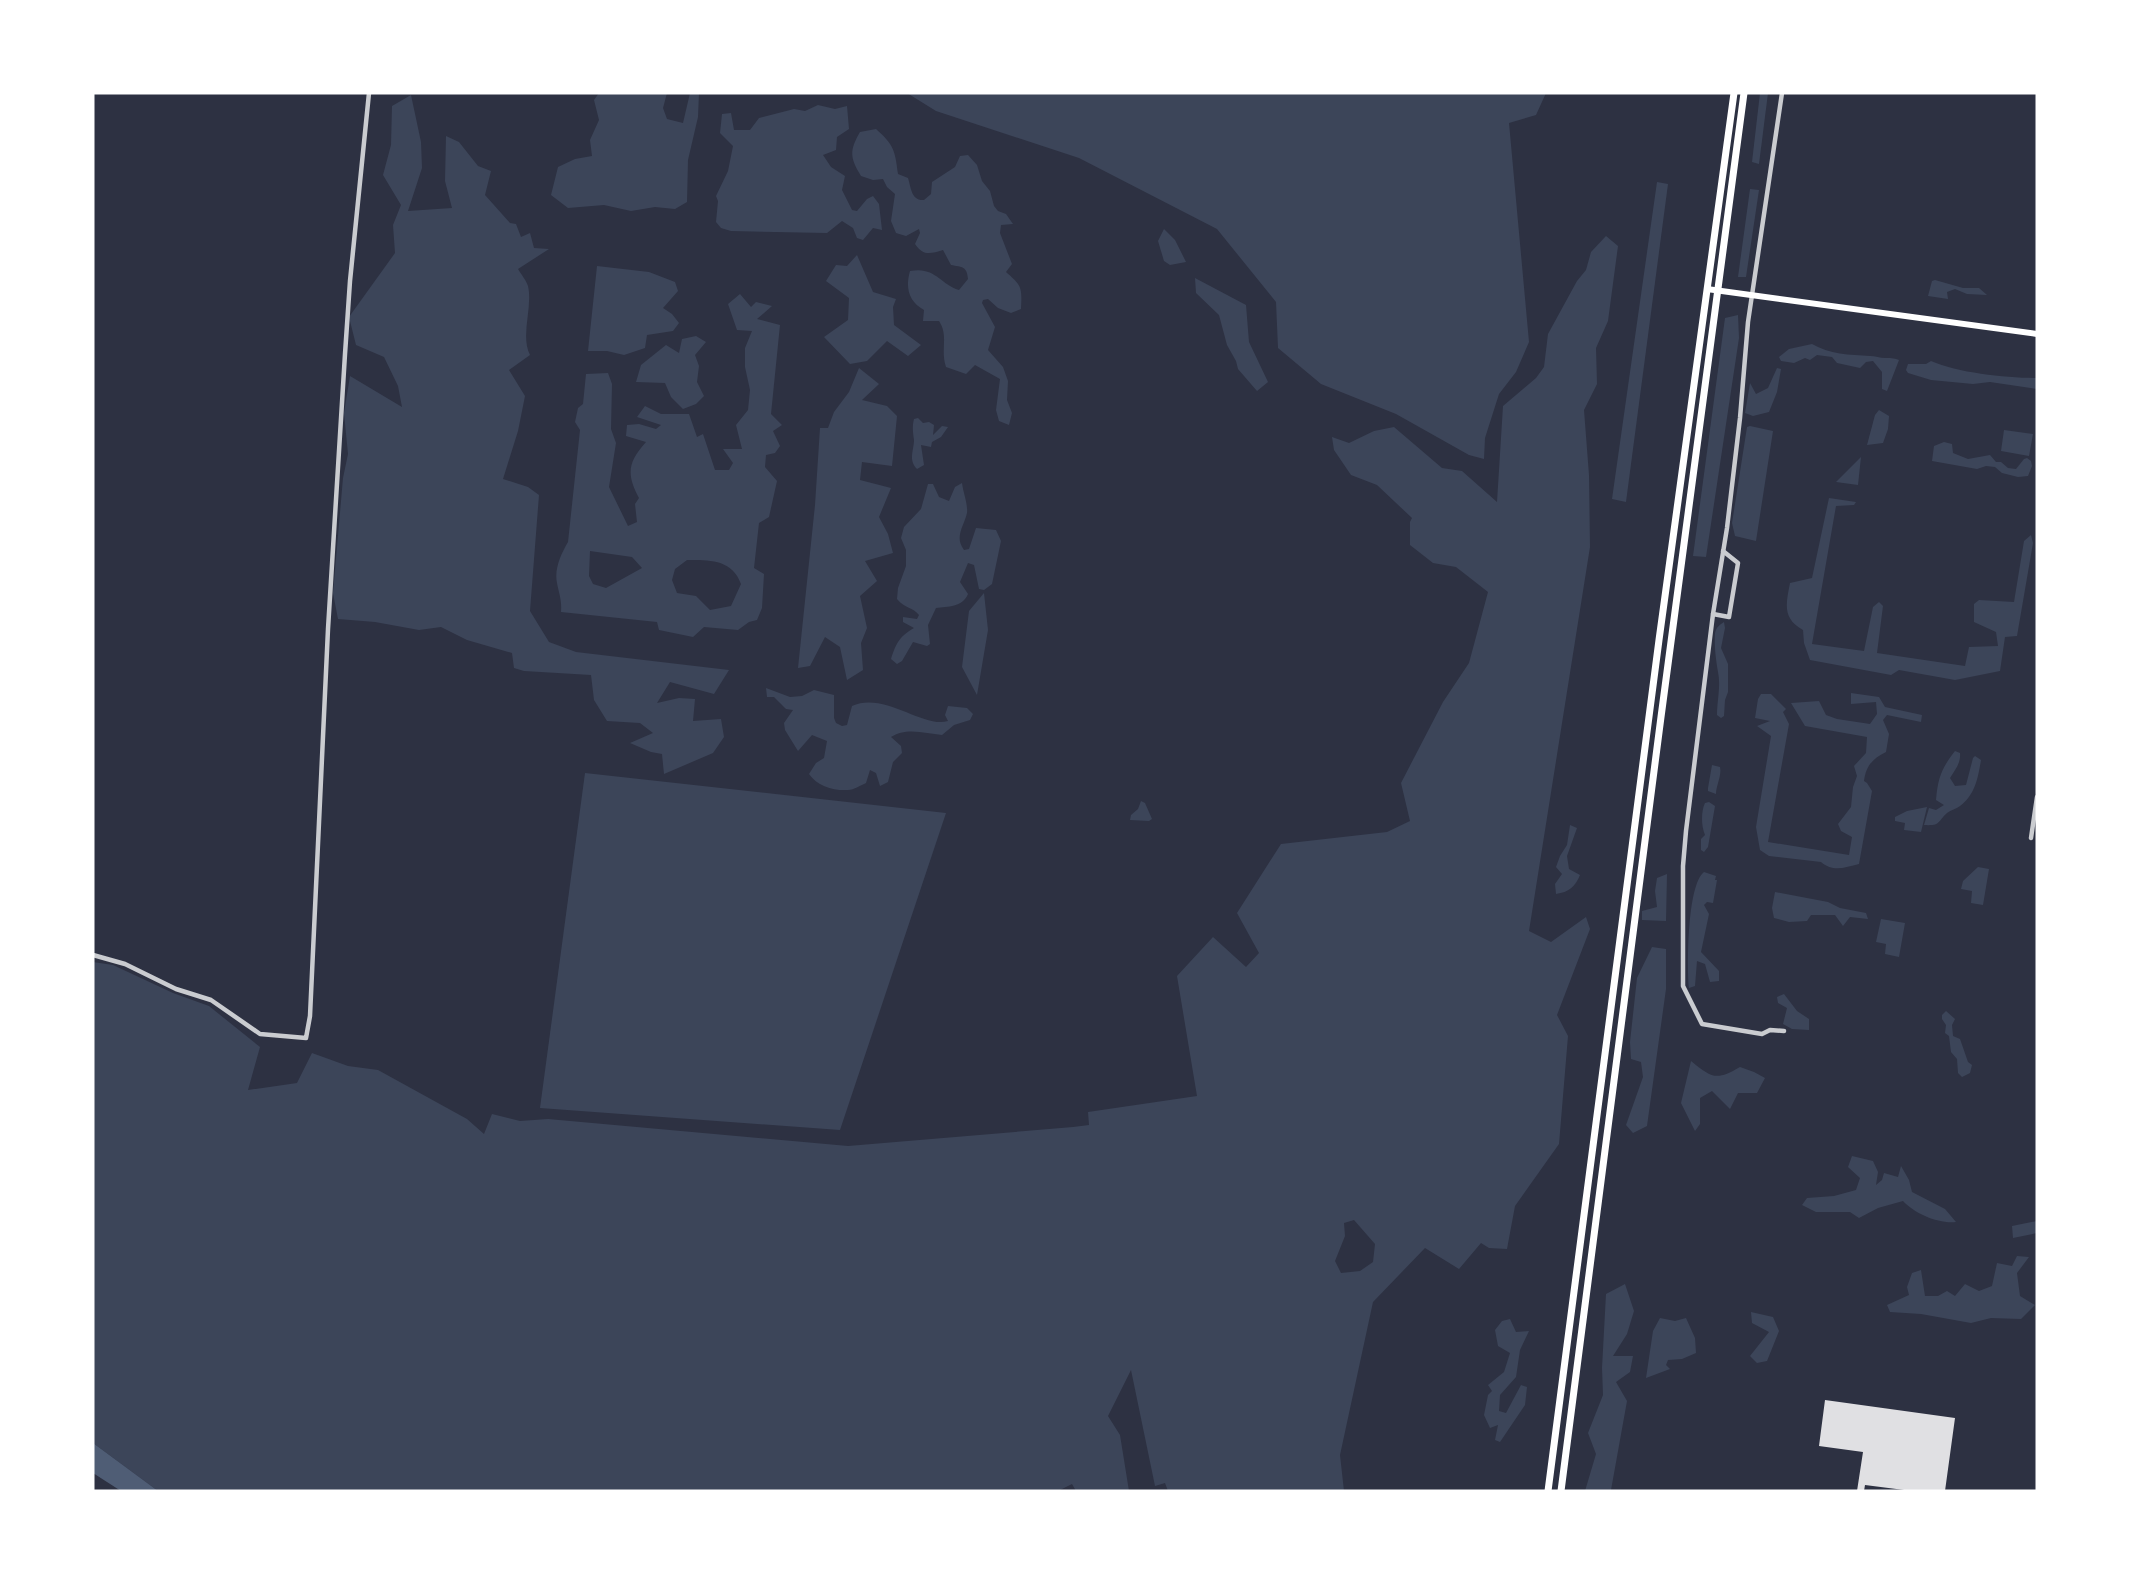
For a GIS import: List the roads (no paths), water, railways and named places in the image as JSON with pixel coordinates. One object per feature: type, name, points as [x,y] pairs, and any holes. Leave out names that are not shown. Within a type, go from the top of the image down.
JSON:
[{"type":"highway","points":[[1548,1491],[1659,640],[1734,93]]},
{"type":"highway","points":[[1561,1491],[1744,93]]},
{"type":"main road","points":[[1707,289],[2037,334]]},
{"type":"street","points":[[93,955],[125,964],[176,989],[211,1000],[260,1034],[306,1038],[310,1016],[328,629],[346,344],[369,93]]},
{"type":"street","points":[[1782,93],[1752,295],[1740,418],[1713,614],[1683,866],[1683,986],[1702,1024],[1762,1034],[1770,1029],[1784,1031]]},
{"type":"street","points":[[1713,614],[1729,617],[1738,563],[1723,551]]},
{"type":"street","points":[[2031,838],[2037,797]]}]
